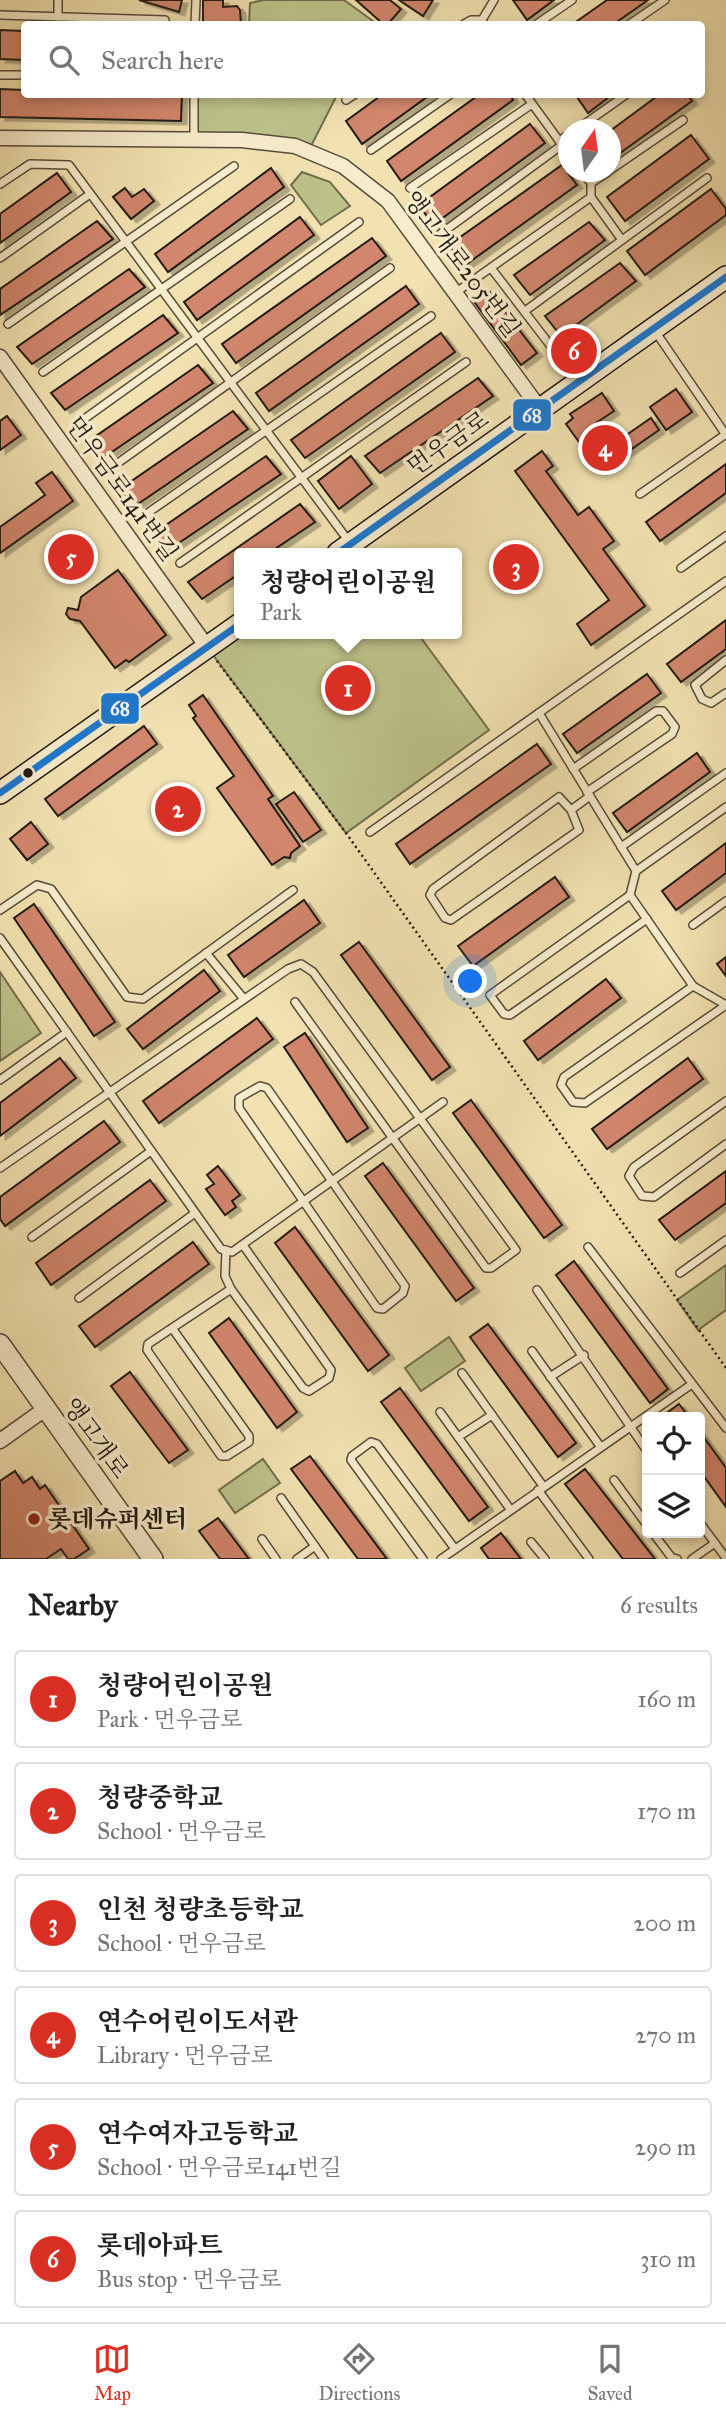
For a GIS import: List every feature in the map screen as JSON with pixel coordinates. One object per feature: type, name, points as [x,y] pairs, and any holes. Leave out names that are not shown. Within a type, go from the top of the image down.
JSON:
[{"type":"main road","name":"먼우금로","points":[[344,548],[726,277]]},
{"type":"main road","points":[[0,793],[234,628]]},
{"type":"street","name":"앵고개로205번길","points":[[0,138],[242,140],[295,146],[343,166],[388,201],[540,409]]},
{"type":"street","name":"먼우금로141번길","points":[[0,357],[207,647]]},
{"type":"street","name":"앵고개로","points":[[0,1344],[153,1559]]},
{"type":"street","points":[[0,1440],[45,1409]]},
{"type":"lane","points":[[58,0],[58,17]]},
{"type":"lane","points":[[195,21],[196,0]]},
{"type":"lane","points":[[484,21],[494,0]]},
{"type":"lane","points":[[541,21],[572,0]]},
{"type":"lane","points":[[635,21],[665,1]]},
{"type":"lane","points":[[0,15],[165,20]]},
{"type":"lane","points":[[0,75],[21,75]]},
{"type":"lane","points":[[194,98],[194,140]]},
{"type":"lane","points":[[371,150],[445,98]]},
{"type":"lane","points":[[529,98],[558,139]]},
{"type":"lane","points":[[592,119],[621,98]]},
{"type":"lane","points":[[410,188],[532,104]]},
{"type":"lane","points":[[621,163],[683,120]]},
{"type":"lane","points":[[439,235],[558,145]]},
{"type":"lane","points":[[0,184],[30,164],[69,164],[302,478],[344,548]]},
{"type":"lane","points":[[8,324],[234,166]]},
{"type":"lane","points":[[524,312],[707,178]]},
{"type":"lane","points":[[591,183],[591,197],[622,240]]},
{"type":"lane","points":[[0,258],[90,194]]},
{"type":"lane","points":[[455,293],[591,197]]},
{"type":"lane","points":[[43,372],[290,199]]},
{"type":"lane","points":[[80,422],[359,222]]},
{"type":"lane","points":[[111,468],[390,268]]},
{"type":"lane","points":[[491,268],[550,345]]},
{"type":"lane","points":[[149,512],[431,316]]},
{"type":"lane","points":[[640,494],[726,434],[654,329]]},
{"type":"lane","points":[[180,564],[466,362]]},
{"type":"lane","points":[[681,568],[726,536]]},
{"type":"lane","points":[[370,832],[726,581]]},
{"type":"lane","points":[[726,660],[695,685],[702,699],[711,703],[726,693]]},
{"type":"lane","points":[[571,810],[672,734],[675,727],[663,710],[656,711],[573,769]]},
{"type":"lane","points":[[539,713],[636,871]]},
{"type":"lane","points":[[621,847],[726,773]]},
{"type":"lane","points":[[559,797],[571,810],[579,830],[451,920],[445,918],[430,895],[433,889],[559,797]]},
{"type":"lane","points":[[647,919],[510,1015],[504,1014],[490,995],[629,895],[636,871],[726,807]]},
{"type":"lane","points":[[0,909],[37,885],[51,889],[127,997],[136,1000],[143,999],[293,890]]},
{"type":"lane","points":[[629,895],[693,986],[726,1005],[585,1103],[573,1102],[561,1085],[564,1077],[693,986]]},
{"type":"lane","points":[[693,925],[726,901]]},
{"type":"lane","points":[[0,938],[195,1213],[221,1249],[226,1251],[232,1252],[243,1245],[443,1102]]},
{"type":"lane","points":[[206,953],[244,999]]},
{"type":"lane","points":[[0,1168],[288,968],[301,964],[313,972],[516,1250],[491,1268],[486,1268],[295,1002]]},
{"type":"lane","points":[[0,1080],[67,1032]]},
{"type":"lane","points":[[260,1086],[267,1088],[332,1181],[405,1286],[403,1293],[383,1309],[377,1308],[303,1202],[239,1108],[239,1098],[260,1086]]},
{"type":"lane","points":[[726,1101],[634,1167],[629,1176],[642,1196],[654,1197],[726,1144]]},
{"type":"lane","points":[[32,1237],[151,1151]]},
{"type":"lane","points":[[79,1298],[195,1213]]},
{"type":"lane","points":[[680,1273],[726,1240]]},
{"type":"lane","points":[[226,1251],[225,1276],[231,1289],[303,1388],[310,1391],[329,1378],[331,1370],[243,1245]]},
{"type":"lane","points":[[588,1247],[726,1428]]},
{"type":"lane","points":[[172,1328],[249,1436],[249,1442],[227,1456],[221,1455],[147,1350],[148,1344],[172,1328],[231,1289]]},
{"type":"lane","points":[[537,1290],[584,1355],[642,1444]]},
{"type":"lane","points":[[532,1351],[600,1446]]},
{"type":"lane","points":[[550,1377],[584,1355]]},
{"type":"lane","points":[[462,1373],[587,1556],[577,1559]]},
{"type":"lane","points":[[441,1559],[454,1553],[510,1509],[692,1384]]},
{"type":"lane","points":[[440,1412],[510,1509]]},
{"type":"lane","points":[[458,1437],[492,1415]]},
{"type":"lane","points":[[423,1559],[351,1461],[352,1457],[372,1442],[377,1444],[454,1553]]},
{"type":"lane","points":[[614,1480],[642,1518]]},
{"type":"lane","points":[[281,1498],[324,1559]]},
{"type":"lane","points":[[705,1530],[726,1558]]},
{"type":"lane","points":[[657,1538],[672,1558],[677,1559]]},
{"type":"lane","points":[[262,1539],[276,1559]]},
{"type":"lane","points":[[531,1542],[545,1559]]},
{"type":"lane","points":[[692,1559],[715,1543]]},
{"type":"lane","points":[[297,1559],[315,1546]]},
{"type":"path","points":[[207,647],[346,833],[726,1368]]},
{"type":"green space","points":[[264,0],[344,0],[373,21],[249,21],[250,3]]},
{"type":"green space","points":[[194,98],[335,98],[308,152],[194,140]]},
{"type":"green space","points":[[302,172],[330,182],[350,206],[321,225],[291,185]]},
{"type":"green space","points":[[234,636],[234,639],[422,639],[489,730],[346,833],[207,647]]},
{"type":"green space","points":[[0,972],[41,1033],[0,1061]]},
{"type":"green space","points":[[726,1265],[726,1310],[698,1330],[677,1300]]},
{"type":"green space","points":[[449,1337],[465,1361],[421,1391],[405,1368]]},
{"type":"green space","points":[[263,1459],[280,1483],[235,1513],[219,1490]]},
{"type":"building","points":[[139,0],[182,0],[179,12]]},
{"type":"building","points":[[203,0],[223,0],[223,7],[237,6],[240,10],[241,21],[203,21]]},
{"type":"building","points":[[356,0],[390,0],[401,9],[391,21],[380,21]]},
{"type":"building","points":[[399,0],[433,0],[423,16]]},
{"type":"building","points":[[513,0],[554,0],[527,20]]},
{"type":"building","points":[[607,0],[648,0],[618,21],[577,21]]},
{"type":"building","points":[[0,30],[21,31],[21,60],[0,59]]},
{"type":"building","points":[[0,89],[21,90],[21,98],[182,98],[181,121],[0,117]]},
{"type":"building","points":[[378,98],[425,98],[362,144],[346,121]]},
{"type":"building","points":[[474,98],[513,100],[401,181],[387,161]]},
{"type":"building","points":[[578,98],[608,98],[588,113]]},
{"type":"building","points":[[655,98],[690,98],[692,101],[621,152],[621,123]]},
{"type":"building","points":[[530,124],[545,143],[433,225],[419,205]]},
{"type":"building","points":[[691,135],[709,159],[625,221],[607,197]]},
{"type":"building","points":[[271,168],[284,187],[168,272],[155,254]]},
{"type":"building","points":[[558,168],[558,182],[575,182],[577,185],[464,266],[449,245]]},
{"type":"building","points":[[57,173],[71,192],[0,243],[0,214]]},
{"type":"building","points":[[125,188],[132,197],[144,189],[154,201],[131,219],[113,197]]},
{"type":"building","points":[[711,189],[726,209],[726,215],[645,275],[627,251]]},
{"type":"building","points":[[300,217],[314,235],[197,320],[184,302]]},
{"type":"building","points":[[97,221],[113,239],[0,315],[0,289]]},
{"type":"building","points":[[589,222],[605,240],[530,295],[514,275]]},
{"type":"building","points":[[372,238],[386,256],[236,363],[222,344]]},
{"type":"building","points":[[620,263],[636,281],[561,336],[545,316]]},
{"type":"building","points":[[129,269],[145,287],[32,364],[17,347]]},
{"type":"building","points":[[406,286],[419,304],[269,411],[256,393]]},
{"type":"building","points":[[490,292],[537,353],[521,365],[475,303]]},
{"type":"building","points":[[163,315],[178,333],[65,410],[51,393]]},
{"type":"building","points":[[441,333],[455,352],[305,458],[291,440]]},
{"type":"building","points":[[198,365],[213,383],[100,460],[86,443]]},
{"type":"building","points":[[478,378],[493,396],[380,473],[365,456]]},
{"type":"building","points":[[676,389],[692,412],[666,430],[650,407]]},
{"type":"building","points":[[602,393],[614,411],[596,423],[605,437],[619,428],[625,436],[651,418],[659,430],[600,471],[566,424],[573,418],[570,414]]},
{"type":"building","points":[[233,411],[248,429],[135,506],[120,489]]},
{"type":"building","points":[[7,416],[21,435],[0,450],[0,421]]},
{"type":"building","points":[[542,451],[553,466],[546,471],[578,515],[589,507],[614,541],[603,549],[645,606],[591,645],[577,624],[609,600],[515,471]]},
{"type":"building","points":[[266,456],[281,474],[167,551],[153,534]]},
{"type":"building","points":[[351,456],[372,484],[339,509],[318,481]]},
{"type":"building","points":[[726,464],[726,493],[660,541],[646,522]]},
{"type":"building","points":[[52,472],[73,501],[0,553],[0,527],[45,495],[36,483]]},
{"type":"building","points":[[300,504],[315,522],[276,548],[237,548]]},
{"type":"building","points":[[234,550],[234,577],[202,599],[188,582]]},
{"type":"building","points":[[118,570],[166,635],[129,662],[126,660],[115,668],[80,621],[70,619],[66,614],[68,608],[78,610],[81,597]]},
{"type":"building","points":[[726,620],[726,649],[681,682],[667,664]]},
{"type":"building","points":[[647,674],[661,693],[577,753],[563,734]]},
{"type":"building","points":[[203,695],[273,796],[268,799],[300,846],[291,853],[290,858],[284,857],[272,865],[217,788],[234,776],[193,718],[196,716],[189,705]]},
{"type":"building","points":[[144,726],[157,744],[58,816],[45,799]]},
{"type":"building","points":[[537,744],[551,764],[410,864],[396,844]]},
{"type":"building","points":[[697,753],[710,772],[627,832],[613,813]]},
{"type":"building","points":[[294,792],[321,830],[303,842],[276,804]]},
{"type":"building","points":[[31,822],[48,844],[27,860],[10,839]]},
{"type":"building","points":[[726,843],[726,873],[676,910],[662,891]]},
{"type":"building","points":[[555,877],[569,897],[473,966],[458,946]]},
{"type":"building","points":[[304,900],[320,923],[244,977],[228,955]]},
{"type":"building","points":[[34,904],[115,1022],[94,1036],[14,918]]},
{"type":"building","points":[[359,942],[450,1067],[432,1080],[341,955]]},
{"type":"building","points":[[726,957],[726,976],[717,964]]},
{"type":"building","points":[[204,970],[220,991],[143,1049],[127,1029]]},
{"type":"building","points":[[606,979],[621,998],[538,1060],[524,1041]]},
{"type":"building","points":[[257,1018],[273,1039],[159,1123],[143,1101]]},
{"type":"building","points":[[305,1033],[368,1128],[347,1142],[284,1047]]},
{"type":"building","points":[[60,1058],[76,1078],[0,1136],[0,1103]]},
{"type":"building","points":[[688,1058],[703,1079],[607,1149],[592,1129]]},
{"type":"building","points":[[471,1100],[562,1225],[544,1238],[453,1113]]},
{"type":"building","points":[[104,1121],[120,1142],[5,1226],[0,1219],[0,1197]]},
{"type":"building","points":[[383,1163],[474,1288],[456,1301],[365,1176]]},
{"type":"building","points":[[218,1166],[240,1195],[232,1201],[236,1207],[225,1215],[206,1189],[214,1184],[207,1175]]},
{"type":"building","points":[[726,1171],[726,1203],[675,1240],[659,1220]]},
{"type":"building","points":[[150,1180],[166,1201],[51,1285],[36,1263]]},
{"type":"building","points":[[295,1227],[389,1355],[368,1371],[275,1243]]},
{"type":"building","points":[[193,1242],[209,1264],[95,1347],[79,1326]]},
{"type":"building","points":[[574,1261],[668,1389],[650,1403],[556,1275]]},
{"type":"building","points":[[229,1318],[297,1412],[277,1428],[209,1333]]},
{"type":"building","points":[[488,1324],[576,1443],[558,1457],[470,1337]]},
{"type":"building","points":[[130,1372],[188,1450],[169,1463],[111,1386]]},
{"type":"building","points":[[400,1388],[488,1507],[469,1521],[381,1402]]},
{"type":"building","points":[[679,1404],[685,1412],[668,1412]]},
{"type":"building","points":[[705,1439],[726,1468],[726,1507],[705,1478]]},
{"type":"building","points":[[310,1456],[387,1559],[358,1559],[291,1469]]},
{"type":"building","points":[[585,1469],[655,1559],[623,1559],[565,1484]]},
{"type":"building","name":"롯데슈퍼센터","points":[[15,1471],[23,1483],[32,1477],[40,1489],[45,1485],[89,1549],[74,1559],[68,1559],[61,1549],[46,1559],[0,1559],[0,1481]]},
{"type":"building","points":[[218,1518],[249,1559],[220,1559],[199,1531]]},
{"type":"building","points":[[501,1533],[521,1559],[489,1559],[481,1548]]},
{"type":"transit line","name":"68","points":[[345,548],[726,277]]},
{"type":"transit line","name":"68","points":[[0,793],[234,628]]},
{"type":"place","name":"롯데아파트","points":[[574,351]]},
{"type":"place","name":"연수어린이도서관","points":[[605,448]]},
{"type":"place","name":"연수여자고등학교","points":[[71,557]]},
{"type":"place","name":"인천 청량초등학교","points":[[516,567]]},
{"type":"place","name":"청량어린이공원","points":[[348,688]]},
{"type":"place","name":"청량중학교","points":[[178,809]]},
{"type":"place","name":"롯데슈퍼센터","points":[[34,1519]]}]
